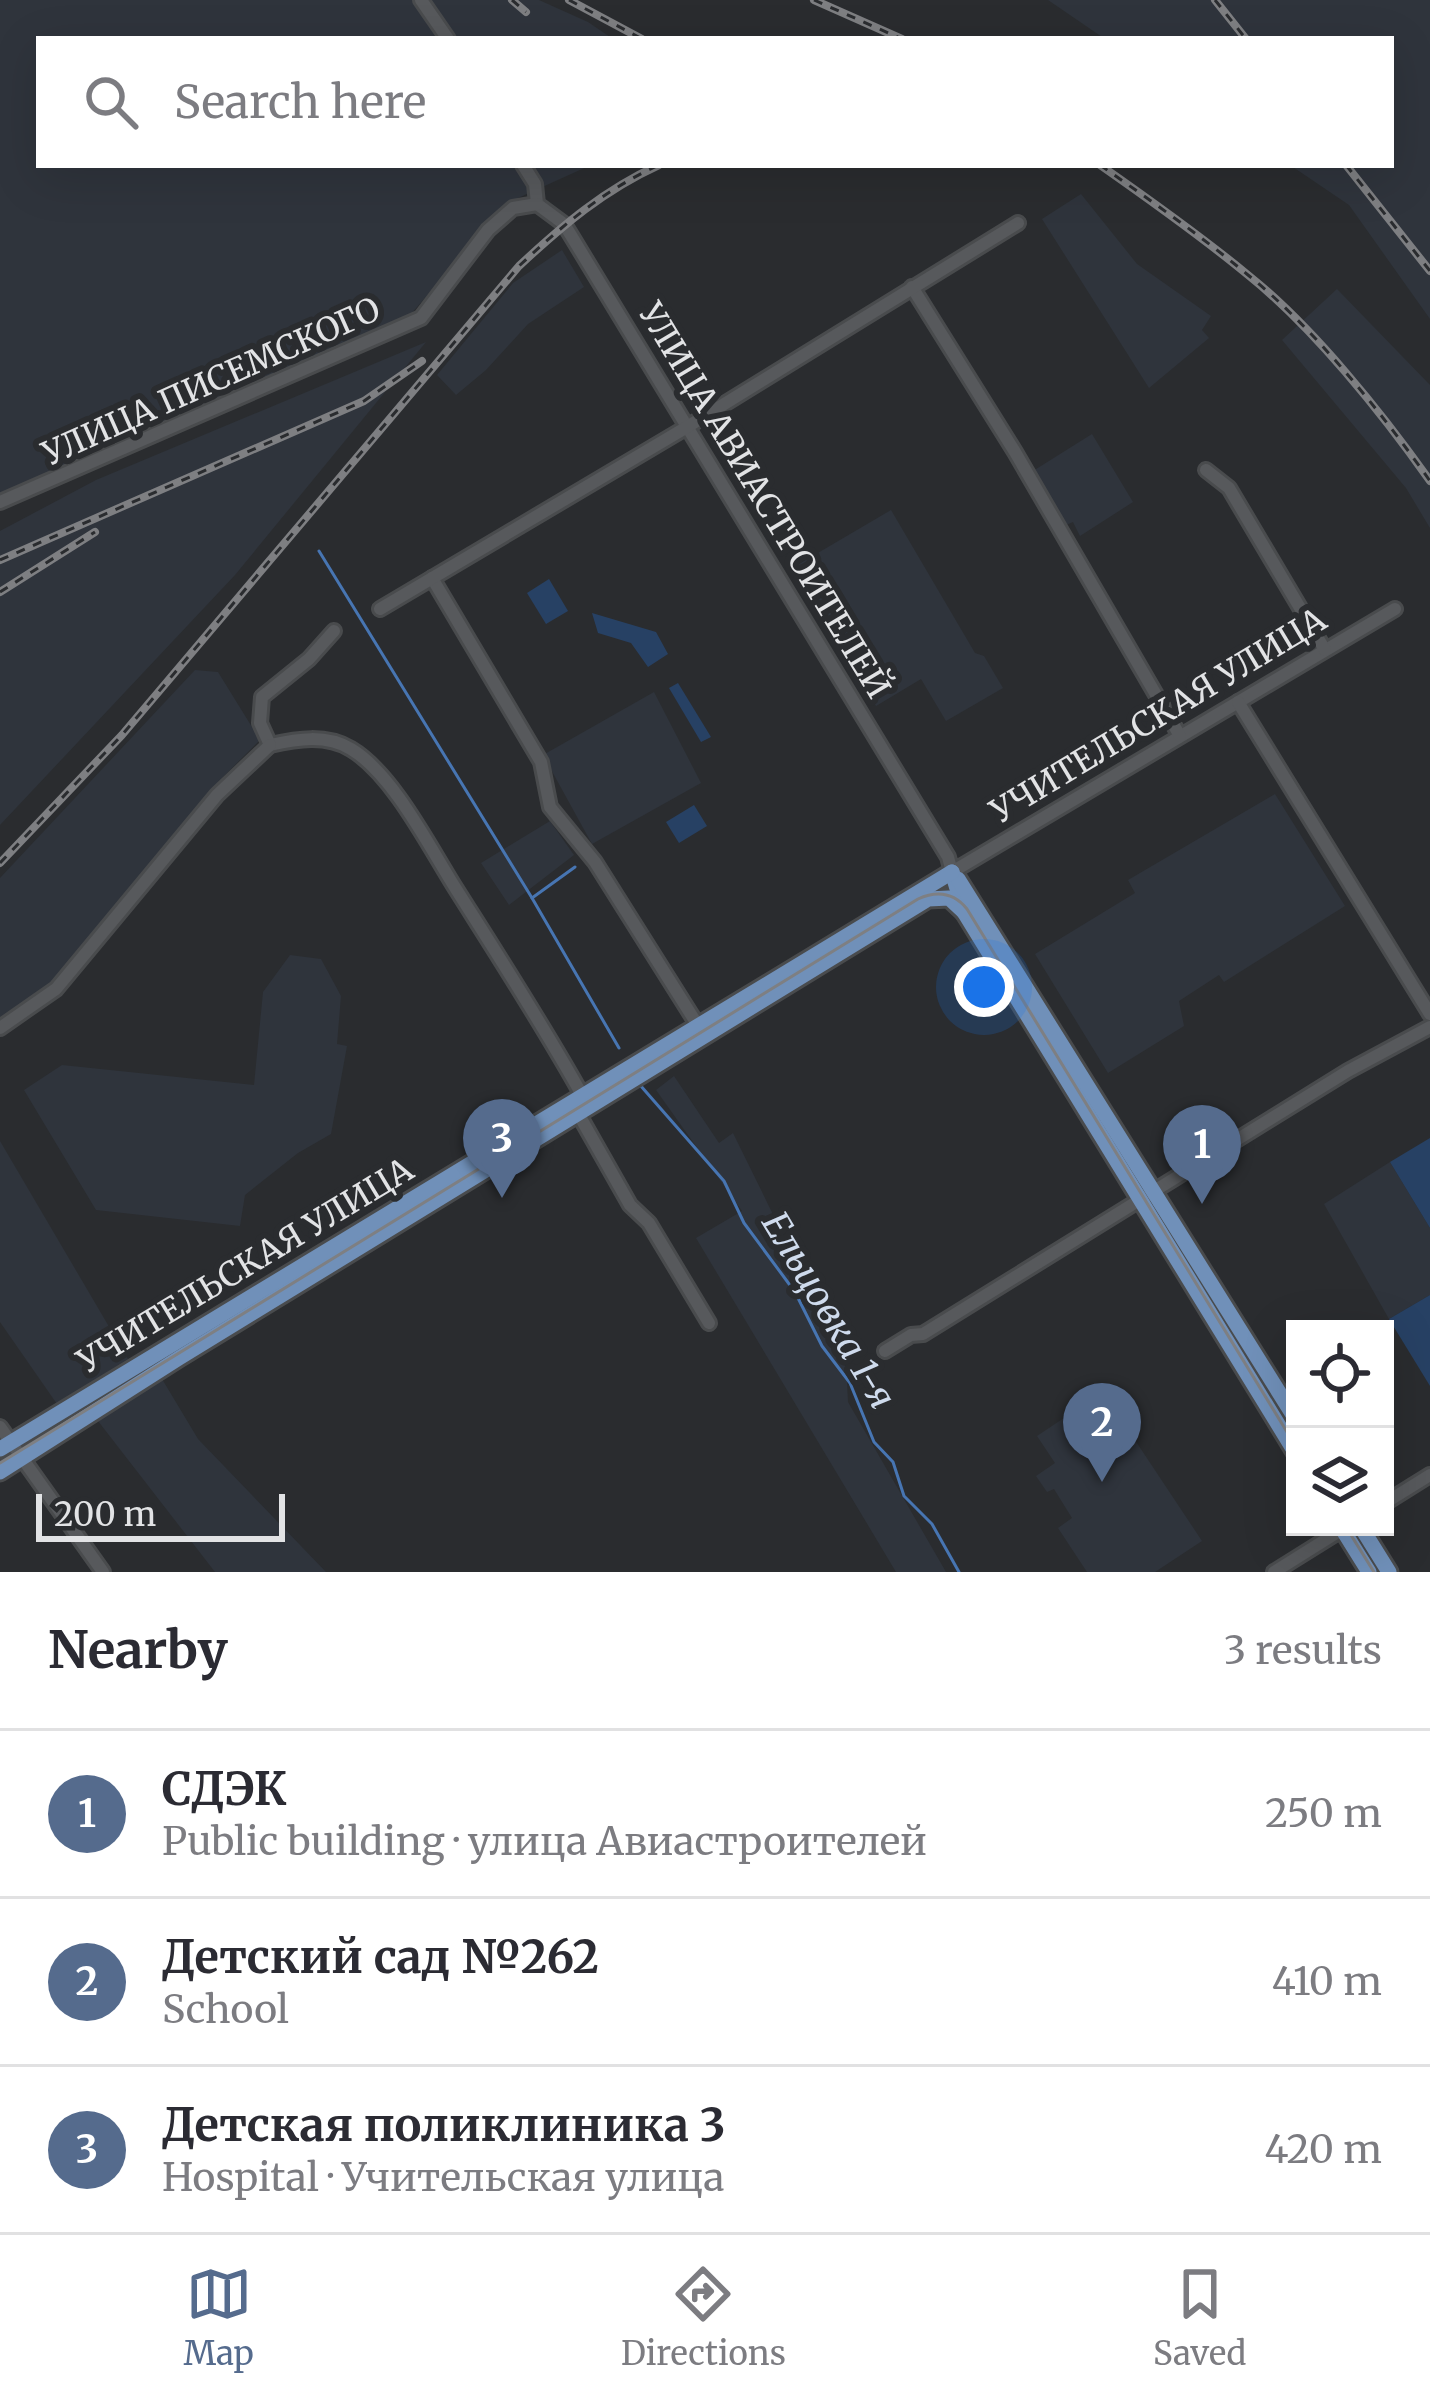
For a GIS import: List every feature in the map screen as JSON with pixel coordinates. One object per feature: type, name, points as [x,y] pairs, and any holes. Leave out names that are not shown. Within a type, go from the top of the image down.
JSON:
[{"type":"main road","name":"УЧИТЕЛЬСКАЯ УЛИЦА","points":[[3,1439],[937,897],[952,872]]},
{"type":"main road","name":"УЧИТЕЛЬСКАЯ УЛИЦА","points":[[0,1472],[697,1024],[952,872]]},
{"type":"main road","name":"УЛИЦА АВИАСТРОИТЕЛЕЙ","points":[[952,872],[964,912],[1286,1437]]},
{"type":"main road","name":"УЛИЦА АВИАСТРОИТЕЛЕЙ","points":[[952,872],[1286,1403]]},
{"type":"main road","points":[[937,897],[952,899],[964,912]]},
{"type":"main road","points":[[1348,1536],[1369,1572]]},
{"type":"main road","points":[[1367,1536],[1389,1572]]},
{"type":"street","points":[[421,0],[446,36]]},
{"type":"street","name":"УЛИЦА АВИАСТРОИТЕЛЕЙ","points":[[526,168],[535,184],[537,204],[564,224],[948,856],[952,872]]},
{"type":"street","name":"УЛИЦА ПИСЕМСКОГО","points":[[0,502],[421,318],[488,230],[512,208],[537,204]]},
{"type":"street","points":[[380,609],[1018,223]]},
{"type":"street","points":[[912,287],[1015,452],[1180,736]]},
{"type":"street","points":[[1206,470],[1229,488],[1325,650]]},
{"type":"street","points":[[432,578],[541,762],[550,807],[595,862],[697,1024]]},
{"type":"street","name":"УЧИТЕЛЬСКАЯ УЛИЦА","points":[[952,872],[1395,609]]},
{"type":"street","points":[[270,745],[260,723],[262,697],[334,632]]},
{"type":"street","points":[[1238,702],[1430,1014]]},
{"type":"street","points":[[0,1028],[56,988],[218,795],[270,745],[327,740],[352,749],[379,774],[444,870],[630,1205],[649,1223],[709,1322]]},
{"type":"street","points":[[885,1351],[911,1335],[923,1334],[1348,1071],[1430,1027]]},
{"type":"street","points":[[3,1439],[103,1572]]},
{"type":"street","points":[[1394,1497],[1430,1475]]},
{"type":"street","points":[[1274,1572],[1330,1536]]},
{"type":"shaded area","points":[[0,0],[539,0],[609,36],[36,36],[36,168],[584,168],[507,203],[411,314],[0,496]]},
{"type":"shaded area","points":[[1048,0],[1430,0],[1430,319],[1349,205],[1294,168],[1394,168],[1394,36],[1101,36]]},
{"type":"shaded area","points":[[1081,194],[1137,264],[1211,316],[1202,330],[1209,338],[1149,388],[1042,219]]},
{"type":"shaded area","points":[[562,250],[584,287],[528,324],[456,395],[437,375],[513,283]]},
{"type":"shaded area","points":[[1337,289],[1430,385],[1430,528],[1406,488],[1282,340]]},
{"type":"shaded area","points":[[426,342],[235,575],[0,825],[0,531],[96,480]]},
{"type":"shaded area","points":[[1092,434],[1133,502],[1080,536],[1073,522],[1066,525],[1033,471]]},
{"type":"shaded area","points":[[891,510],[975,653],[984,656],[1003,688],[946,721],[921,679],[876,706],[794,567]]},
{"type":"shaded area","points":[[549,579],[568,611],[546,624],[527,593]]},
{"type":"shaded area","points":[[592,613],[656,632],[668,654],[648,667],[631,643],[598,633]]},
{"type":"shaded area","points":[[195,670],[218,672],[260,740],[223,777],[148,881],[59,980],[0,1022],[0,878]]},
{"type":"shaded area","points":[[678,683],[711,737],[701,742],[669,688]]},
{"type":"shaded area","points":[[654,692],[701,783],[592,844],[543,755]]},
{"type":"shaded area","points":[[1275,794],[1345,906],[1224,982],[1219,975],[1179,1001],[1184,1026],[1108,1073],[1035,954],[1135,893],[1128,880]]},
{"type":"shaded area","points":[[694,805],[707,826],[679,843],[666,822]]},
{"type":"shaded area","points":[[550,821],[574,855],[509,905],[481,863]]},
{"type":"shaded area","points":[[290,955],[321,959],[341,996],[337,1044],[347,1046],[331,1134],[245,1195],[240,1226],[96,1210],[24,1090],[62,1065],[254,1085],[263,992]]},
{"type":"shaded area","points":[[674,1076],[719,1143],[733,1133],[846,1363],[848,1402],[946,1572],[896,1572],[696,1238],[742,1211],[656,1090]]},
{"type":"shaded area","points":[[1430,1138],[1430,1228],[1390,1162]]},
{"type":"shaded area","points":[[0,1141],[128,1359],[57,1404],[0,1322]]},
{"type":"shaded area","points":[[1390,1162],[1430,1228],[1430,1295],[1389,1319],[1324,1204]]},
{"type":"shaded area","points":[[1430,1295],[1430,1386],[1394,1320],[1389,1319]]},
{"type":"shaded area","points":[[159,1374],[198,1439],[326,1572],[215,1572],[98,1421]]},
{"type":"shaded area","points":[[1103,1392],[1202,1541],[1155,1572],[1087,1572],[1058,1528],[1072,1518],[1054,1489],[1047,1492],[1036,1476],[1055,1463],[1037,1436]]},
{"type":"waterway","name":"Ельцовка 1-я","points":[[319,551],[532,898]]},
{"type":"waterway","name":"Ельцовка 1-я","points":[[575,867],[532,898],[619,1048]]},
{"type":"waterway","name":"Ельцовка 1-я","points":[[640,1085],[724,1181],[744,1223],[795,1292],[822,1346],[850,1383],[874,1442],[893,1462],[904,1496],[932,1524],[959,1572]]},
{"type":"tram line","points":[[0,1463],[918,899],[939,894],[957,899],[967,909],[1286,1430]]},
{"type":"tram line","points":[[1352,1536],[1374,1572]]},
{"type":"railway","points":[[512,0],[526,12]]},
{"type":"railway","points":[[569,0],[636,36]]},
{"type":"railway","points":[[814,0],[895,36]]},
{"type":"railway","points":[[1215,0],[1244,36]]},
{"type":"railway","points":[[0,863],[122,735],[519,266],[585,210],[653,168]]},
{"type":"railway","points":[[1104,168],[1273,296],[1345,372],[1430,481]]},
{"type":"railway","points":[[1348,168],[1430,271]]},
{"type":"railway","points":[[0,560],[364,401],[422,361]]},
{"type":"railway","points":[[0,592],[95,532]]},
{"type":"place","name":"Детская поликлиника 3","points":[[502,1198]]},
{"type":"place","name":"СДЭК","points":[[1202,1204]]},
{"type":"place","name":"Детский сад №262","points":[[1102,1482]]}]
